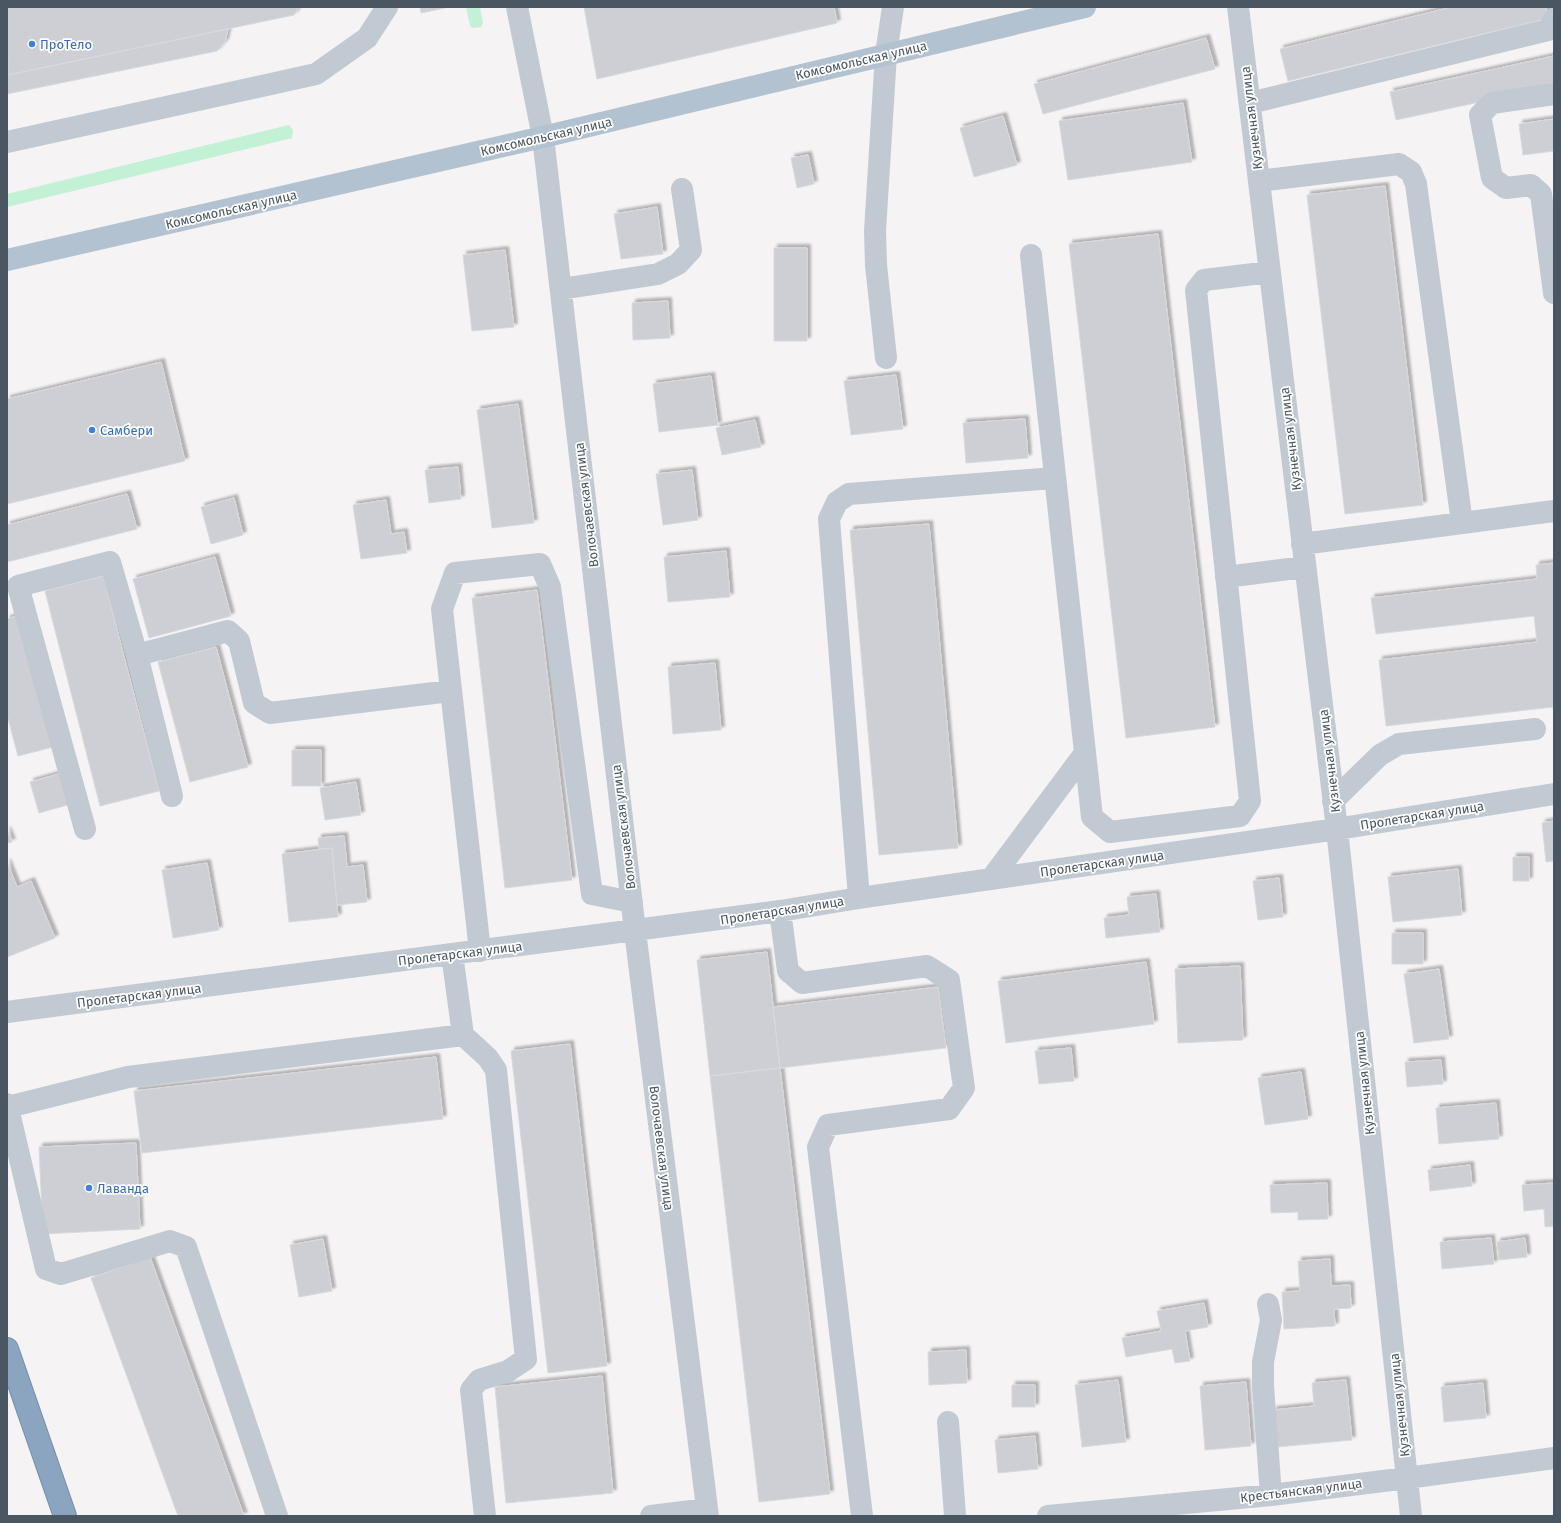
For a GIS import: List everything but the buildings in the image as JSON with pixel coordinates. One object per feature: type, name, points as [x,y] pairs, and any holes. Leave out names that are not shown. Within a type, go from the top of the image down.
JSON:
[{"type":"highway","points":[[7,1349],[65,1516]]},
{"type":"main road","name":"Комсомольская улица","points":[[7,260],[543,137],[1085,7]]},
{"type":"street","points":[[7,142],[316,74],[367,38],[387,7]]},
{"type":"street","name":"Волочаевская улица","points":[[517,7],[543,137],[635,931],[708,1513]]},
{"type":"street","points":[[886,358],[876,265],[876,231],[886,54],[893,7]]},
{"type":"street","name":"Кузнечная улица","points":[[1238,7],[1337,829],[1411,1516]]},
{"type":"street","points":[[1250,103],[1548,30],[1554,19]]},
{"type":"street","points":[[1554,94],[1492,103],[1480,115],[1492,178],[1506,188],[1531,185],[1541,194],[1554,293]]},
{"type":"street","points":[[1259,181],[1399,164],[1411,172],[1416,184],[1462,523]]},
{"type":"street","points":[[561,289],[658,274],[678,264],[691,250],[682,189]]},
{"type":"street","points":[[1031,255],[1092,817],[1110,832],[1240,816],[1250,800],[1196,290],[1204,280],[1270,272]]},
{"type":"street","points":[[860,898],[829,519],[837,502],[849,494],[1054,478]]},
{"type":"street","points":[[1302,544],[1554,511]]},
{"type":"street","points":[[85,829],[18,586],[110,562],[137,656],[172,796]]},
{"type":"street","points":[[480,951],[442,609],[455,573],[540,564],[550,587],[592,894],[632,902]]},
{"type":"street","points":[[1226,577],[1305,567]]},
{"type":"street","points":[[137,656],[228,631],[239,641],[254,703],[270,713],[450,691]]},
{"type":"street","points":[[1333,800],[1380,755],[1399,744],[1535,728]]},
{"type":"street","points":[[991,879],[1085,753]]},
{"type":"street","name":"Пролетарская улица","points":[[7,1012],[780,911],[860,898],[1337,829],[1554,794]]},
{"type":"street","points":[[780,911],[788,971],[802,983],[927,966],[949,980],[964,1088],[948,1109],[828,1125],[818,1147],[862,1516]]},
{"type":"street","points":[[452,954],[463,1035],[488,1058],[496,1070],[526,1359],[508,1371],[479,1380],[471,1390],[486,1516]]},
{"type":"street","points":[[277,1516],[186,1247],[170,1241],[61,1274],[46,1269],[7,1106],[128,1077],[463,1035]]},
{"type":"street","points":[[1268,1304],[1270,1320],[1263,1362],[1263,1386],[1270,1495]]},
{"type":"street","points":[[948,1422],[955,1516]]},
{"type":"street","name":"Крестьянская улица","points":[[1048,1516],[1155,1511],[1554,1458]]},
{"type":"street","points":[[651,1516],[708,1513]]},
{"type":"green space","points":[[466,7],[480,7],[483,23],[481,27],[473,28],[470,26]]},
{"type":"green space","points":[[289,125],[293,130],[292,138],[7,207],[7,194]]},
{"type":"place","name":"ПроТело","points":[[32,44]]},
{"type":"place","name":"Самбери","points":[[92,430]]},
{"type":"place","name":"Лаванда","points":[[89,1188]]}]
